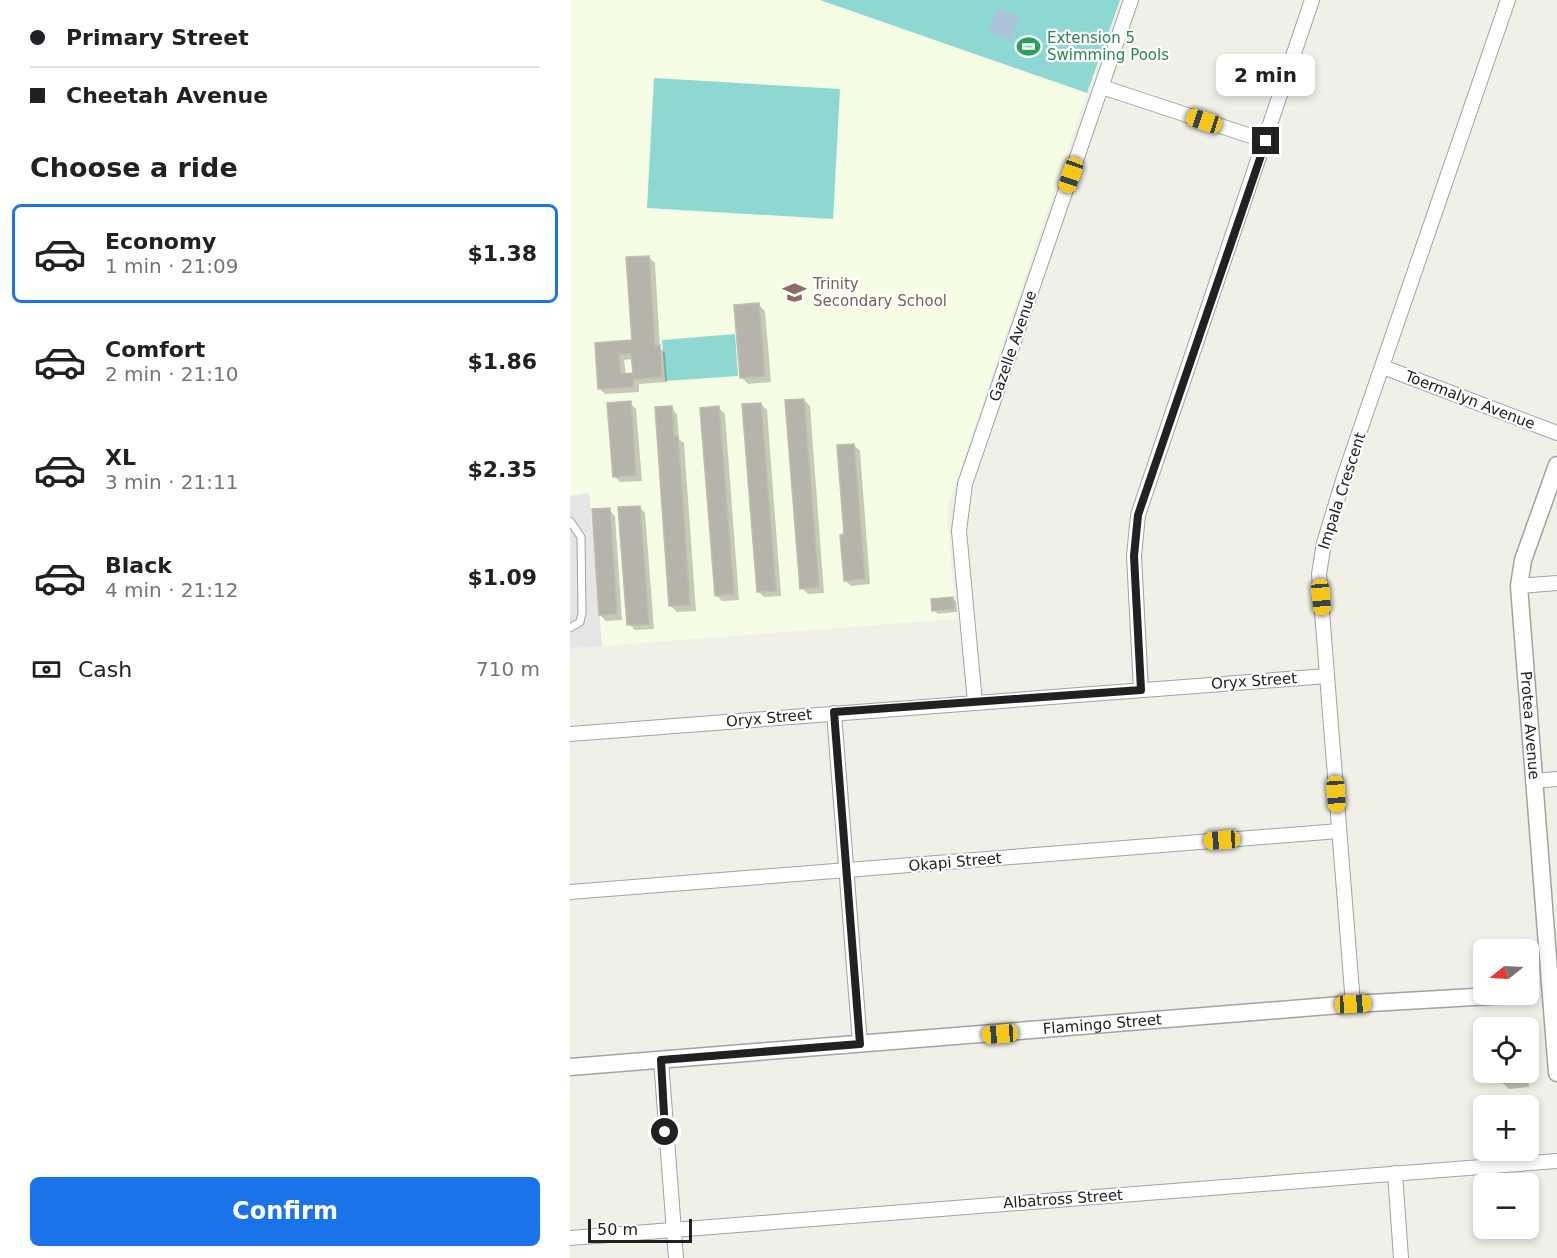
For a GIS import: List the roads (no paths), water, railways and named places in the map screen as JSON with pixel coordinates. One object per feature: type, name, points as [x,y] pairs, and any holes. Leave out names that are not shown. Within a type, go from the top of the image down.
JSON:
[{"type":"street","name":"Gazelle Avenue","points":[[975,702],[959,531],[960,508],[965,484],[1131,0]]},
{"type":"street","points":[[1141,690],[1134,556],[1138,515],[1312,0]]},
{"type":"street","name":"Impala Crescent","points":[[1353,1004],[1319,574],[1320,558],[1345,474],[1508,0]]},
{"type":"street","points":[[1102,87],[1266,141]]},
{"type":"street","name":"Toermalyn Avenue","points":[[1383,367],[1557,433]]},
{"type":"street","name":"Protea Avenue","points":[[1557,465],[1523,560],[1519,586],[1533,781],[1554,992],[1557,1073]]},
{"type":"street","points":[[1519,586],[1557,583]]},
{"type":"street","name":"Oryx Street","points":[[570,734],[1327,676]]},
{"type":"street","points":[[834,712],[860,1044]]},
{"type":"street","points":[[1533,781],[1557,779]]},
{"type":"street","name":"Okapi Street","points":[[570,892],[1339,831]]},
{"type":"street","name":"Flamingo Street","points":[[1539,993],[1554,992]]},
{"type":"street","name":"Flamingo Street","points":[[570,1066],[1353,1004],[1473,997]]},
{"type":"street","points":[[661,1060],[676,1258]]},
{"type":"street","name":"Albatross Street","points":[[570,1238],[1557,1161]]},
{"type":"street","points":[[1395,1173],[1401,1258]]},
{"type":"lane","points":[[570,521],[581,537],[582,613],[580,621],[570,628]]},
{"type":"place","name":"Extension 5 Swimming Pools","points":[[1029,47]]},
{"type":"place","name":"Trinity Secondary School","points":[[795,293]]}]
